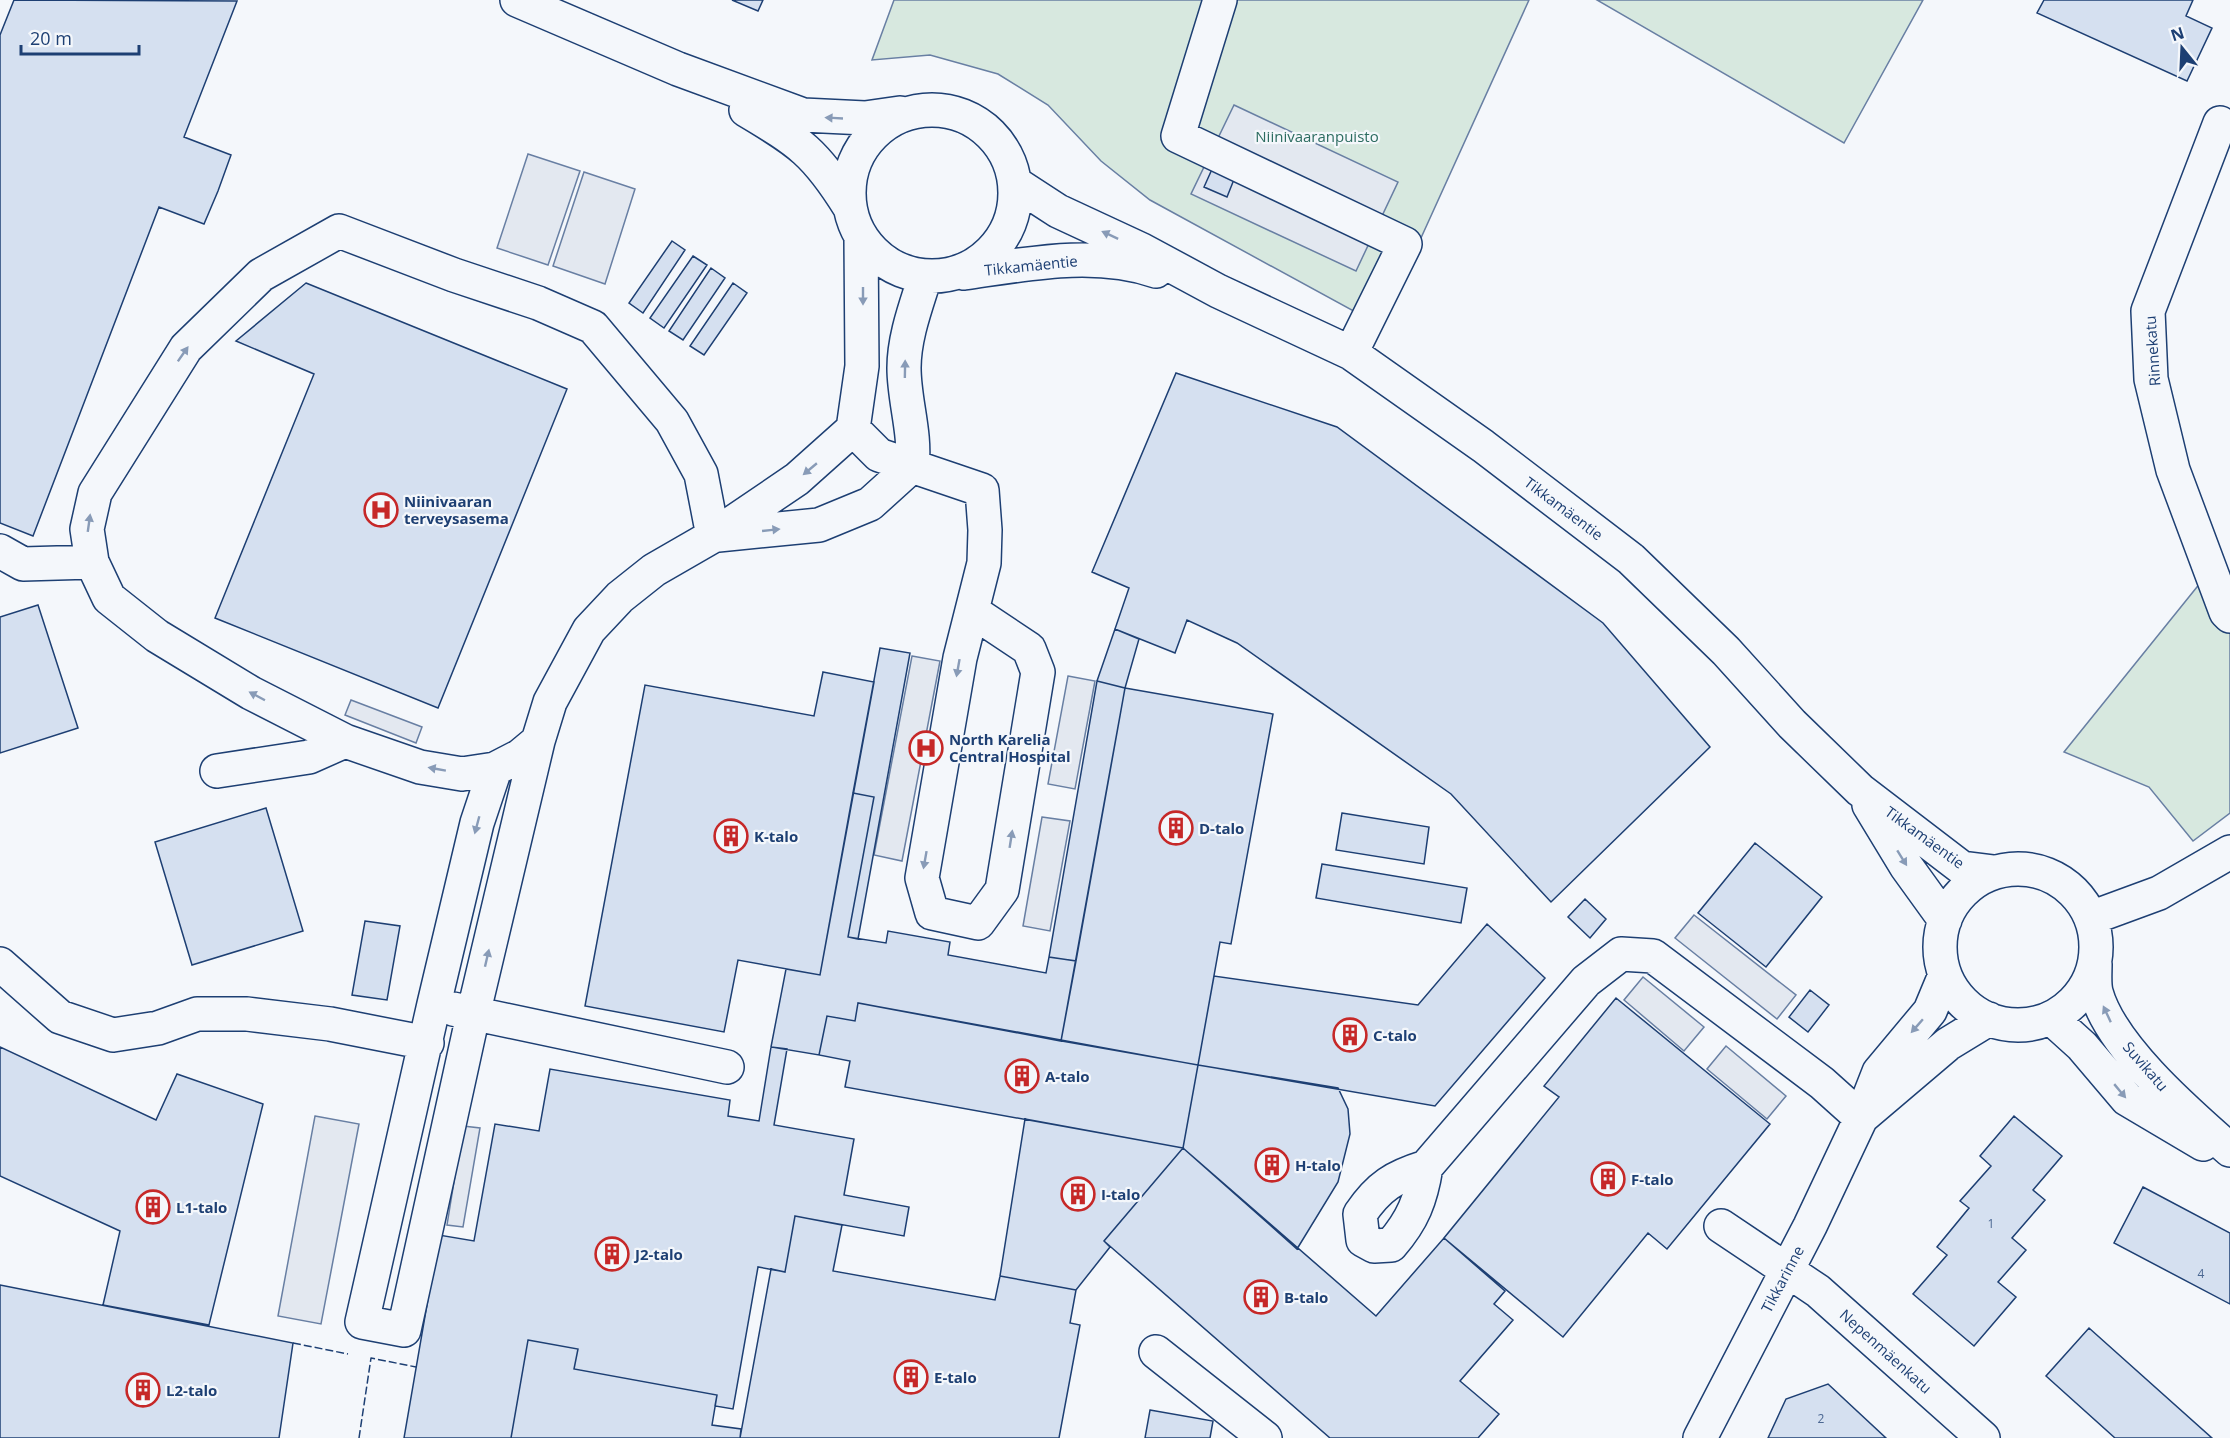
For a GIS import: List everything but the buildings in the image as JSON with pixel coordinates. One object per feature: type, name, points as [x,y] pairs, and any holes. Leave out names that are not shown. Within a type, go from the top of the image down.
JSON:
[{"type":"street","points":[[517,0],[678,69],[803,115],[865,118],[941,110],[968,118],[990,133],[1006,156],[1015,183],[1013,214],[1000,242],[977,263],[937,276],[906,273],[888,264],[873,253],[861,238],[849,206],[817,159],[795,139],[678,69]]},
{"type":"street","points":[[1220,0],[1178,136],[1405,244],[1351,353]]},
{"type":"street","points":[[849,206],[849,181],[856,158],[866,143],[890,121],[913,112]]},
{"type":"street","name":"Rinnekatu","points":[[2220,123],[2148,311],[2151,379],[2173,470],[2226,612],[2230,616]]},
{"type":"street","name":"Tikkamäentie","points":[[1015,183],[1058,211],[1142,250],[1218,291],[1351,353],[1483,446],[1631,559],[1726,651],[1792,724],[1860,790],[1962,868],[1994,872]]},
{"type":"street","points":[[538,741],[520,756],[495,769],[462,774],[420,767],[345,741],[251,693],[157,636],[109,598],[92,562],[87,529],[94,494],[186,348],[261,275],[339,231],[454,275],[538,303],[593,327],[672,421],[701,474],[713,536]]},
{"type":"street","points":[[495,769],[477,823],[362,1322],[404,1330],[473,1015],[538,741],[550,702],[589,630],[620,597],[654,570],[713,536],[797,479],[853,429],[862,366],[861,238]]},
{"type":"street","name":"Tikkamäentie","points":[[937,276],[1079,259],[1135,264],[1218,291]]},
{"type":"street","points":[[713,536],[819,525],[870,504],[912,466],[914,447],[904,366],[908,336],[937,276]]},
{"type":"street","points":[[853,429],[879,455],[982,490],[985,530],[984,563],[960,657],[922,878],[932,913],[978,923],[1002,890],[1038,672],[1029,649],[972,611]]},
{"type":"street","points":[[0,551],[23,564],[92,562]]},
{"type":"street","points":[[217,771],[309,757],[345,741]]},
{"type":"street","name":"Tikkamäentie","points":[[1860,790],[1906,866],[1945,920]]},
{"type":"street","points":[[2091,918],[2159,893],[2230,852]]},
{"type":"street","points":[[2017,868],[2041,871],[2062,881],[2071,889],[2079,897],[2091,918],[2096,941],[2095,964],[2086,986],[2071,1004],[2051,1018],[2031,1024],[2010,1024],[1989,1019],[1971,1009],[1956,994],[1945,975],[1940,938],[1945,920],[1956,899],[1973,883],[1994,872],[2017,868]]},
{"type":"street","points":[[1426,1167],[1586,981],[1621,954],[1653,956],[1822,1083],[1861,1118]]},
{"type":"street","points":[[0,964],[60,1017],[113,1035],[158,1028],[197,1014],[247,1014],[330,1024],[427,1044]]},
{"type":"street","name":"Suvikatu","points":[[2095,964],[2096,991],[2111,1024],[2141,1064],[2191,1116],[2230,1150]]},
{"type":"street","name":"Tikkarinne","points":[[1700,1438],[1810,1226],[1861,1118],[1879,1072],[1930,1011],[1945,975]]},
{"type":"street","points":[[434,1004],[473,1015],[727,1067]]},
{"type":"street","name":"Suvikatu","points":[[2051,1018],[2082,1046],[2127,1099],[2230,1160]]},
{"type":"street","name":"Tikkarinne","points":[[1861,1118],[1948,1044],[1989,1019]]},
{"type":"street","name":"Nepenmäenkatu","points":[[1721,1226],[1818,1291],[1983,1438]]},
{"type":"street","points":[[1155,1352],[1265,1438]]},
{"type":"green space","name":"Niinivaaranpuisto","points":[[894,0],[1529,0],[1381,326],[1150,200],[1101,161],[1048,105],[998,74],[930,55],[872,60]]},
{"type":"green space","points":[[1597,0],[1923,0],[1844,143]]},
{"type":"green space","points":[[2201,582],[2230,620],[2230,813],[2193,841],[2149,787],[2064,752]]},
{"type":"shaded area","points":[[1234,105],[1398,182],[1356,271],[1191,194]]},
{"type":"shaded area","points":[[528,154],[580,171],[548,265],[497,248]]},
{"type":"shaded area","points":[[584,172],[635,189],[605,284],[553,266]]},
{"type":"shaded area","points":[[912,656],[940,661],[902,861],[874,855]]},
{"type":"shaded area","points":[[1068,676],[1095,681],[1075,789],[1048,784]]},
{"type":"shaded area","points":[[351,700],[422,727],[416,743],[345,715]]},
{"type":"shaded area","points":[[1042,817],[1070,821],[1050,931],[1023,926]]},
{"type":"shaded area","points":[[1694,915],[1796,995],[1777,1019],[1675,938]]},
{"type":"shaded area","points":[[1643,977],[1704,1027],[1684,1051],[1624,1000]]},
{"type":"shaded area","points":[[1726,1046],[1786,1096],[1767,1119],[1707,1069]]},
{"type":"shaded area","points":[[315,1116],[359,1124],[321,1324],[278,1316]]},
{"type":"shaded area","points":[[463,1126],[480,1128],[463,1227],[447,1225]]},
{"type":"fence","points":[[293,1343],[348,1354]]},
{"type":"fence","points":[[359,1438],[371,1358],[416,1367]]},
{"type":"place","name":"Niinivaaran terveysasema","points":[[381,510]]},
{"type":"place","name":"North Karelia Central Hospital","points":[[926,748]]},
{"type":"place","name":"D-talo","points":[[1176,828]]},
{"type":"place","name":"K-talo","points":[[731,836]]},
{"type":"place","name":"C-talo","points":[[1350,1035]]},
{"type":"place","name":"A-talo","points":[[1022,1076]]},
{"type":"place","name":"H-talo","points":[[1272,1165]]},
{"type":"place","name":"F-talo","points":[[1608,1179]]},
{"type":"place","name":"I-talo","points":[[1078,1194]]},
{"type":"place","name":"L1-talo","points":[[153,1207]]},
{"type":"place","name":"J2-talo","points":[[612,1254]]},
{"type":"place","name":"B-talo","points":[[1261,1297]]},
{"type":"place","name":"E-talo","points":[[911,1377]]},
{"type":"place","name":"L2-talo","points":[[143,1390]]}]
